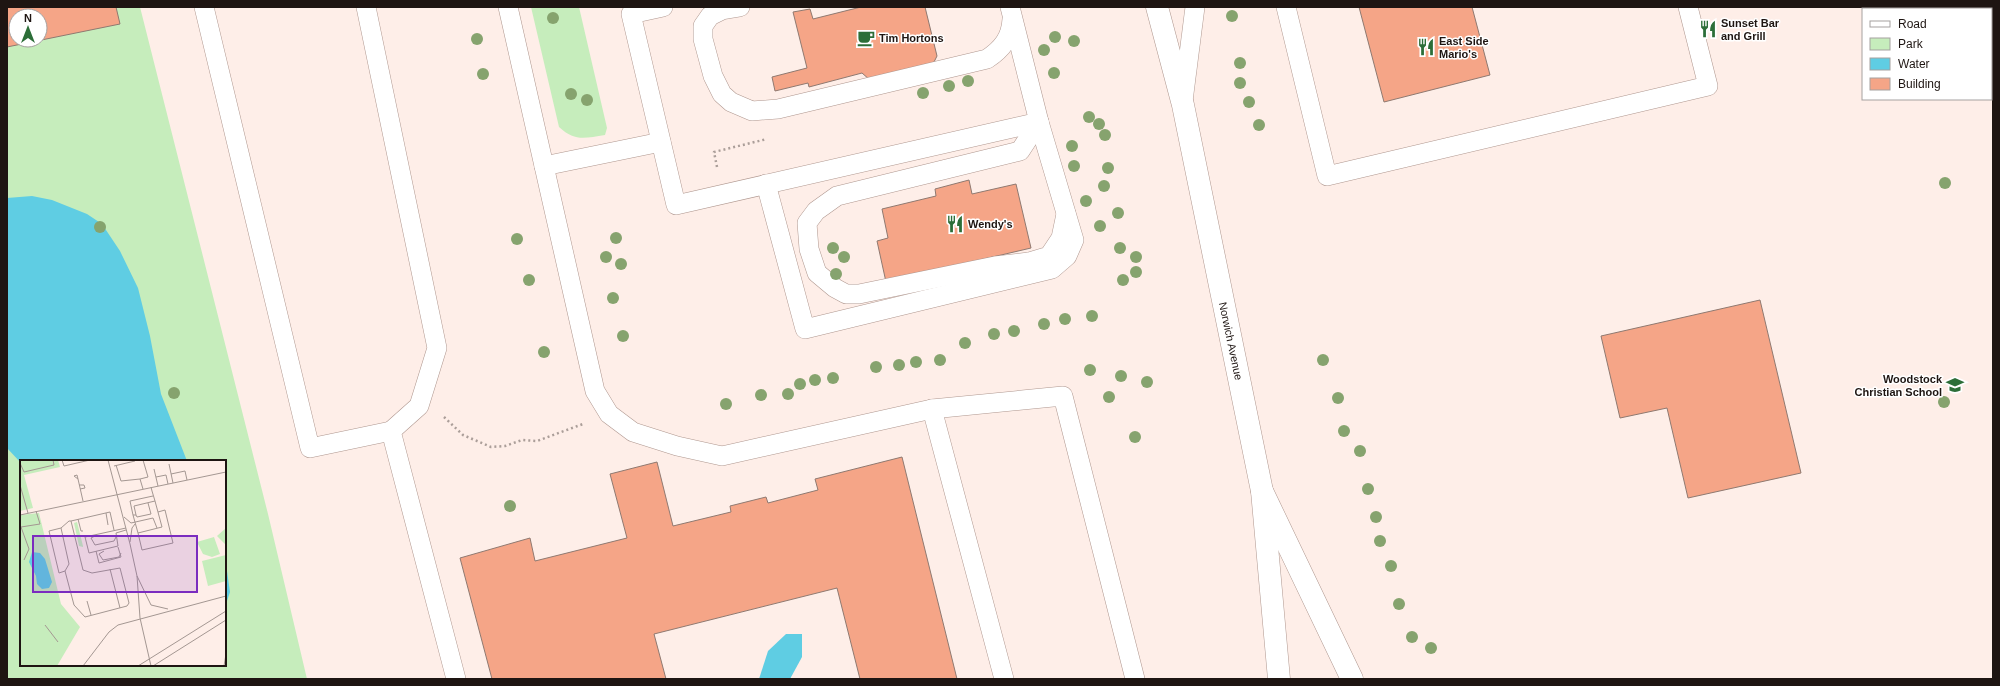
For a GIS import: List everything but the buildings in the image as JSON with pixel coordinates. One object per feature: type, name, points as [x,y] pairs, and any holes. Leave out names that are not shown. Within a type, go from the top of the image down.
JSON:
[{"type":"main road","name":"Norwich Avenue","points":[[1157,7],[1183,105],[1262,491],[1279,679]]},
{"type":"main road","points":[[1262,491],[1352,679]]},
{"type":"lane","points":[[204,7],[310,448],[391,431],[419,406],[437,348],[366,7]]},
{"type":"lane","points":[[508,7],[595,391],[609,414],[633,432],[677,446],[722,456],[932,409],[1063,396],[1135,679]]},
{"type":"lane","points":[[663,7],[631,14],[676,205],[1039,122]]},
{"type":"lane","points":[[740,7],[722,10],[710,16],[703,26],[703,39],[713,76],[722,94],[731,102],[752,111],[778,109],[987,59],[1000,50],[1005,43],[1011,30],[1011,12]]},
{"type":"lane","points":[[1183,105],[1195,7]]},
{"type":"lane","points":[[1286,7],[1327,176],[1708,86],[1688,7]]},
{"type":"lane","points":[[766,184],[805,329],[1052,268],[1067,256],[1074,240],[1039,122],[1011,12]]},
{"type":"lane","points":[[1039,122],[1020,151],[837,196],[816,211],[807,223],[809,250],[817,273],[846,294],[859,294],[994,266],[1029,262],[1049,256],[1061,238],[1066,214]]},
{"type":"lane","points":[[544,166],[661,142]]},
{"type":"lane","points":[[932,409],[1004,679]]},
{"type":"lane","points":[[391,431],[456,679]]},
{"type":"path","points":[[724,194],[714,152],[774,138]]},
{"type":"path","points":[[422,397],[463,434],[491,447],[506,446],[522,440],[537,441],[609,414]]},
{"type":"green space","points":[[7,7],[140,7],[268,514],[307,679],[7,679]]},
{"type":"green space","points":[[531,7],[579,7],[607,128],[605,135],[580,138],[570,135],[559,127]]},
{"type":"water","points":[[32,196],[52,200],[87,214],[102,224],[120,251],[138,288],[150,336],[161,394],[187,460],[20,460],[20,462],[7,448],[7,198]]},
{"type":"water","points":[[226,564],[230,592],[226,604]]},
{"type":"water","points":[[786,634],[802,634],[802,657],[790,679],[759,679],[768,651]]},
{"type":"place","name":"Sunset Bar and Grill","points":[[1708,29]]},
{"type":"place","name":"Tim Hortons","points":[[866,38]]},
{"type":"place","name":"East Side Mario's","points":[[1426,47]]},
{"type":"place","name":"Wendy's","points":[[955,224]]},
{"type":"place","name":"Woodstock Christian School","points":[[1955,385]]}]
